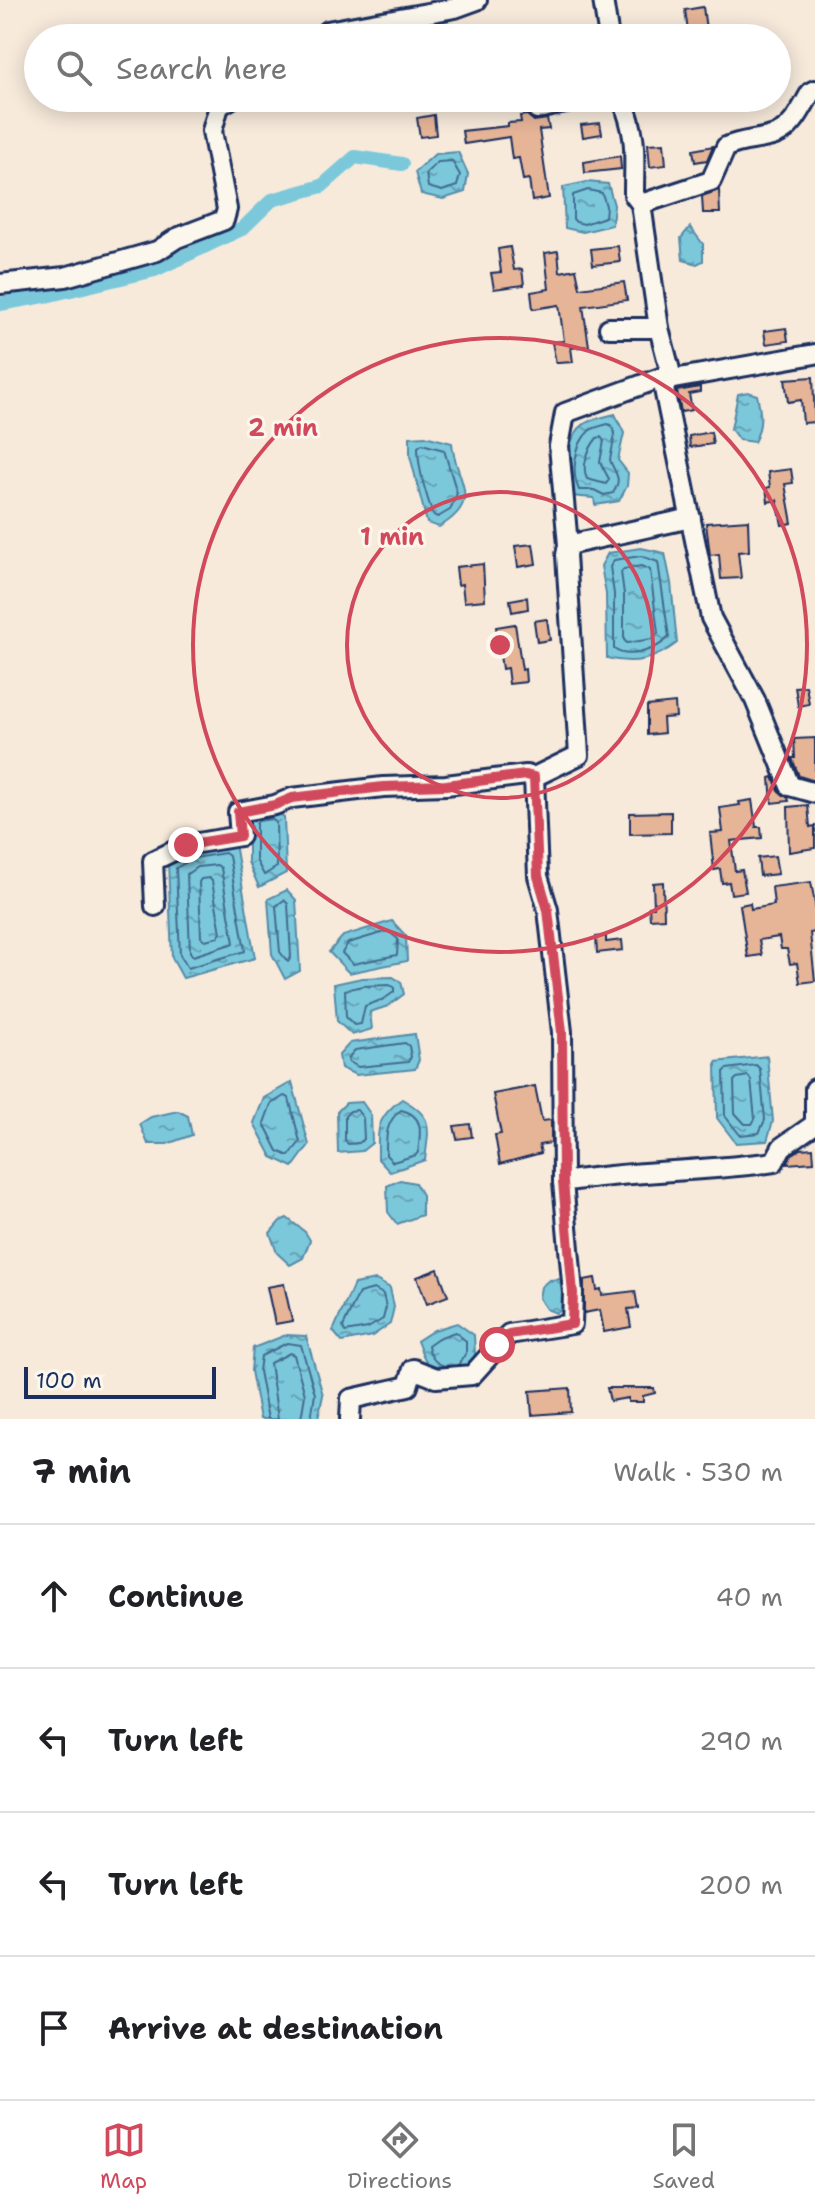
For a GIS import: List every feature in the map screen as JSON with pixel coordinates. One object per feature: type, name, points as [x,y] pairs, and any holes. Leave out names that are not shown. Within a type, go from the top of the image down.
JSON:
[{"type":"street","points":[[366,24],[455,8],[477,0]]},
{"type":"street","points":[[603,0],[607,24]]},
{"type":"street","points":[[641,204],[711,181],[726,147],[742,140],[777,135],[796,118],[815,90]]},
{"type":"street","points":[[0,284],[65,277],[157,251],[177,238],[224,220],[227,209],[212,131],[217,112]]},
{"type":"street","points":[[628,112],[636,145],[634,195],[641,204],[659,328],[670,377],[664,389],[711,618],[755,700],[790,786],[815,793]]},
{"type":"street","points":[[609,328],[659,328]]},
{"type":"street","points":[[155,906],[153,861],[186,845],[240,836],[238,812],[275,805],[292,798],[383,787],[446,785],[526,775],[534,777],[579,755],[566,555],[568,545],[559,446],[565,413],[670,377],[815,354]]},
{"type":"street","points":[[568,545],[691,518]]},
{"type":"street","points":[[350,1419],[351,1399],[408,1386],[413,1369],[436,1378],[472,1375],[509,1334],[572,1324],[573,1293],[563,1182],[562,1032],[548,910],[538,876],[534,777]]},
{"type":"street","points":[[563,1182],[651,1171],[725,1169],[774,1162],[782,1147],[815,1124],[815,1089]]},
{"type":"water","points":[[458,152],[468,174],[465,192],[443,199],[421,194],[415,172],[435,154]]},
{"type":"water","points":[[587,182],[608,184],[614,205],[612,225],[583,232],[565,228],[563,187]]},
{"type":"water","points":[[690,227],[703,244],[703,261],[697,264],[683,260],[681,238]]},
{"type":"water","points":[[748,392],[757,395],[760,413],[759,430],[754,442],[739,440],[731,429],[738,394]]},
{"type":"water","points":[[615,414],[624,433],[618,460],[628,473],[627,486],[619,501],[595,505],[594,498],[570,496],[569,454],[575,434],[590,421]]},
{"type":"water","points":[[425,436],[452,443],[464,489],[461,508],[439,527],[427,523],[410,456],[410,437]]},
{"type":"water","points":[[641,548],[665,553],[677,643],[661,654],[644,660],[607,658],[606,594],[601,566],[608,553]]},
{"type":"water","points":[[273,810],[284,817],[286,873],[259,887],[248,862],[248,815]]},
{"type":"water","points":[[235,844],[255,958],[183,978],[172,958],[168,862],[192,850]]},
{"type":"water","points":[[287,890],[296,900],[300,971],[285,979],[272,954],[268,899]]},
{"type":"water","points":[[392,921],[406,936],[407,961],[349,973],[329,952],[343,936]]},
{"type":"water","points":[[393,977],[401,982],[404,994],[388,1006],[370,1012],[372,1029],[352,1035],[337,1021],[334,984],[362,978]]},
{"type":"water","points":[[415,1034],[419,1060],[415,1069],[356,1075],[341,1068],[339,1055],[350,1043]]},
{"type":"water","points":[[767,1056],[773,1121],[767,1141],[736,1143],[717,1118],[716,1062]]},
{"type":"water","points":[[292,1082],[309,1145],[293,1167],[272,1157],[254,1123],[264,1098]]},
{"type":"water","points":[[402,1099],[420,1111],[427,1124],[425,1160],[390,1172],[378,1159],[378,1132],[387,1112]]},
{"type":"water","points":[[362,1102],[371,1115],[372,1143],[362,1151],[338,1153],[337,1112],[346,1103]]},
{"type":"water","points":[[178,1111],[188,1116],[192,1135],[167,1144],[148,1144],[140,1124],[151,1117]]},
{"type":"water","points":[[400,1180],[415,1183],[422,1195],[422,1215],[397,1224],[388,1212],[387,1186]]},
{"type":"water","points":[[287,1218],[310,1240],[303,1258],[290,1265],[277,1253],[270,1233]]},
{"type":"water","points":[[562,1279],[566,1286],[565,1309],[556,1313],[546,1309],[539,1298],[541,1287],[549,1280]]},
{"type":"water","points":[[376,1280],[390,1288],[394,1307],[390,1324],[372,1336],[342,1342],[333,1331],[354,1284]]},
{"type":"water","points":[[457,1323],[474,1335],[475,1355],[461,1375],[436,1371],[424,1358],[417,1341],[434,1330]]},
{"type":"water","points":[[286,1335],[306,1336],[323,1395],[318,1419],[260,1419],[251,1371],[253,1348]]},
{"type":"building","points":[[703,7],[705,24],[687,24],[685,10]]},
{"type":"building","points":[[434,115],[436,135],[420,137],[417,118]]},
{"type":"building","points":[[527,115],[534,121],[547,119],[549,129],[539,130],[549,198],[532,201],[529,179],[523,180],[519,158],[512,159],[509,137],[464,144],[462,131],[508,126],[508,123],[521,122],[520,116]]},
{"type":"building","points":[[600,123],[602,134],[583,137],[581,125]]},
{"type":"building","points":[[664,143],[666,165],[650,167],[648,144]]},
{"type":"building","points":[[713,146],[707,160],[695,162],[693,150]]},
{"type":"building","points":[[620,156],[621,169],[585,173],[584,162]]},
{"type":"building","points":[[719,190],[720,213],[703,213],[702,196]]},
{"type":"building","points":[[618,246],[620,262],[593,265],[591,249]]},
{"type":"building","points":[[510,247],[514,270],[522,269],[524,285],[494,289],[491,273],[501,272],[498,249]]},
{"type":"building","points":[[558,251],[560,272],[576,269],[580,288],[624,282],[627,300],[583,306],[589,346],[571,348],[573,362],[556,363],[552,342],[564,341],[559,305],[533,309],[531,292],[549,289],[545,253]]},
{"type":"building","points":[[786,328],[788,341],[766,344],[764,331]]},
{"type":"building","points":[[813,377],[815,422],[803,423],[801,400],[788,402],[785,379]]},
{"type":"building","points":[[700,387],[700,392],[689,394],[692,410],[681,412],[677,391]]},
{"type":"building","points":[[711,432],[713,444],[690,447],[689,436]]},
{"type":"building","points":[[791,469],[793,483],[785,484],[792,523],[782,525],[777,500],[768,502],[768,472]]},
{"type":"building","points":[[748,520],[749,551],[738,552],[741,578],[721,579],[719,554],[710,555],[706,523]]},
{"type":"building","points":[[533,544],[536,564],[518,567],[515,546]]},
{"type":"building","points":[[483,564],[485,600],[464,602],[456,567]]},
{"type":"building","points":[[527,597],[528,609],[512,612],[510,600]]},
{"type":"building","points":[[547,619],[550,640],[537,642],[534,621]]},
{"type":"building","points":[[515,624],[526,682],[509,684],[507,668],[502,669],[496,627]]},
{"type":"building","points":[[806,686],[809,704],[798,706],[795,687]]},
{"type":"building","points":[[675,703],[676,717],[663,718],[664,733],[647,735],[647,706]]},
{"type":"building","points":[[815,738],[815,781],[799,776],[792,758],[795,758],[794,739]]},
{"type":"building","points":[[773,777],[779,791],[789,801],[772,803],[770,778]]},
{"type":"building","points":[[752,800],[756,827],[761,827],[762,838],[731,841],[735,871],[742,870],[746,892],[731,894],[729,882],[722,883],[720,869],[714,870],[710,833],[723,832],[720,808]]},
{"type":"building","points":[[808,805],[810,827],[815,826],[815,848],[789,852],[788,807]]},
{"type":"building","points":[[671,812],[671,833],[630,834],[630,813]]},
{"type":"building","points":[[775,856],[778,874],[760,876],[758,858]]},
{"type":"building","points":[[663,882],[664,918],[650,919],[649,907],[654,907],[653,883]]},
{"type":"building","points":[[811,882],[815,904],[815,932],[810,933],[815,981],[800,983],[797,963],[790,964],[787,949],[781,949],[779,937],[759,940],[762,955],[748,957],[740,905],[750,903],[751,909],[774,905],[772,887]]},
{"type":"building","points":[[606,936],[606,942],[622,940],[623,950],[597,953],[596,937]]},
{"type":"building","points":[[535,1086],[542,1121],[551,1120],[551,1143],[539,1145],[541,1153],[500,1164],[495,1135],[501,1134],[493,1094]]},
{"type":"building","points":[[470,1124],[472,1137],[457,1139],[454,1126]]},
{"type":"building","points":[[813,1148],[814,1162],[787,1164],[791,1155],[801,1149]]},
{"type":"building","points":[[438,1269],[448,1296],[427,1304],[417,1277]]},
{"type":"building","points":[[595,1278],[597,1290],[601,1289],[602,1295],[635,1291],[638,1308],[628,1309],[631,1327],[604,1332],[600,1310],[584,1313],[584,1280]]},
{"type":"building","points":[[284,1284],[292,1321],[275,1324],[267,1287]]},
{"type":"building","points":[[570,1388],[571,1412],[532,1415],[530,1391]]},
{"type":"building","points":[[607,1388],[654,1388],[655,1393],[643,1396],[643,1402],[628,1402],[628,1398],[610,1401]]},
{"type":"waterway","points":[[0,304],[155,270],[242,229],[272,200],[322,186],[355,157],[402,164]]},
{"type":"route","points":[[186,845],[240,836],[238,812],[275,805],[292,798],[383,787],[446,785],[526,775],[534,777],[538,876],[548,910],[562,1032],[564,1213],[573,1293],[572,1324],[509,1334],[497,1345]]}]
